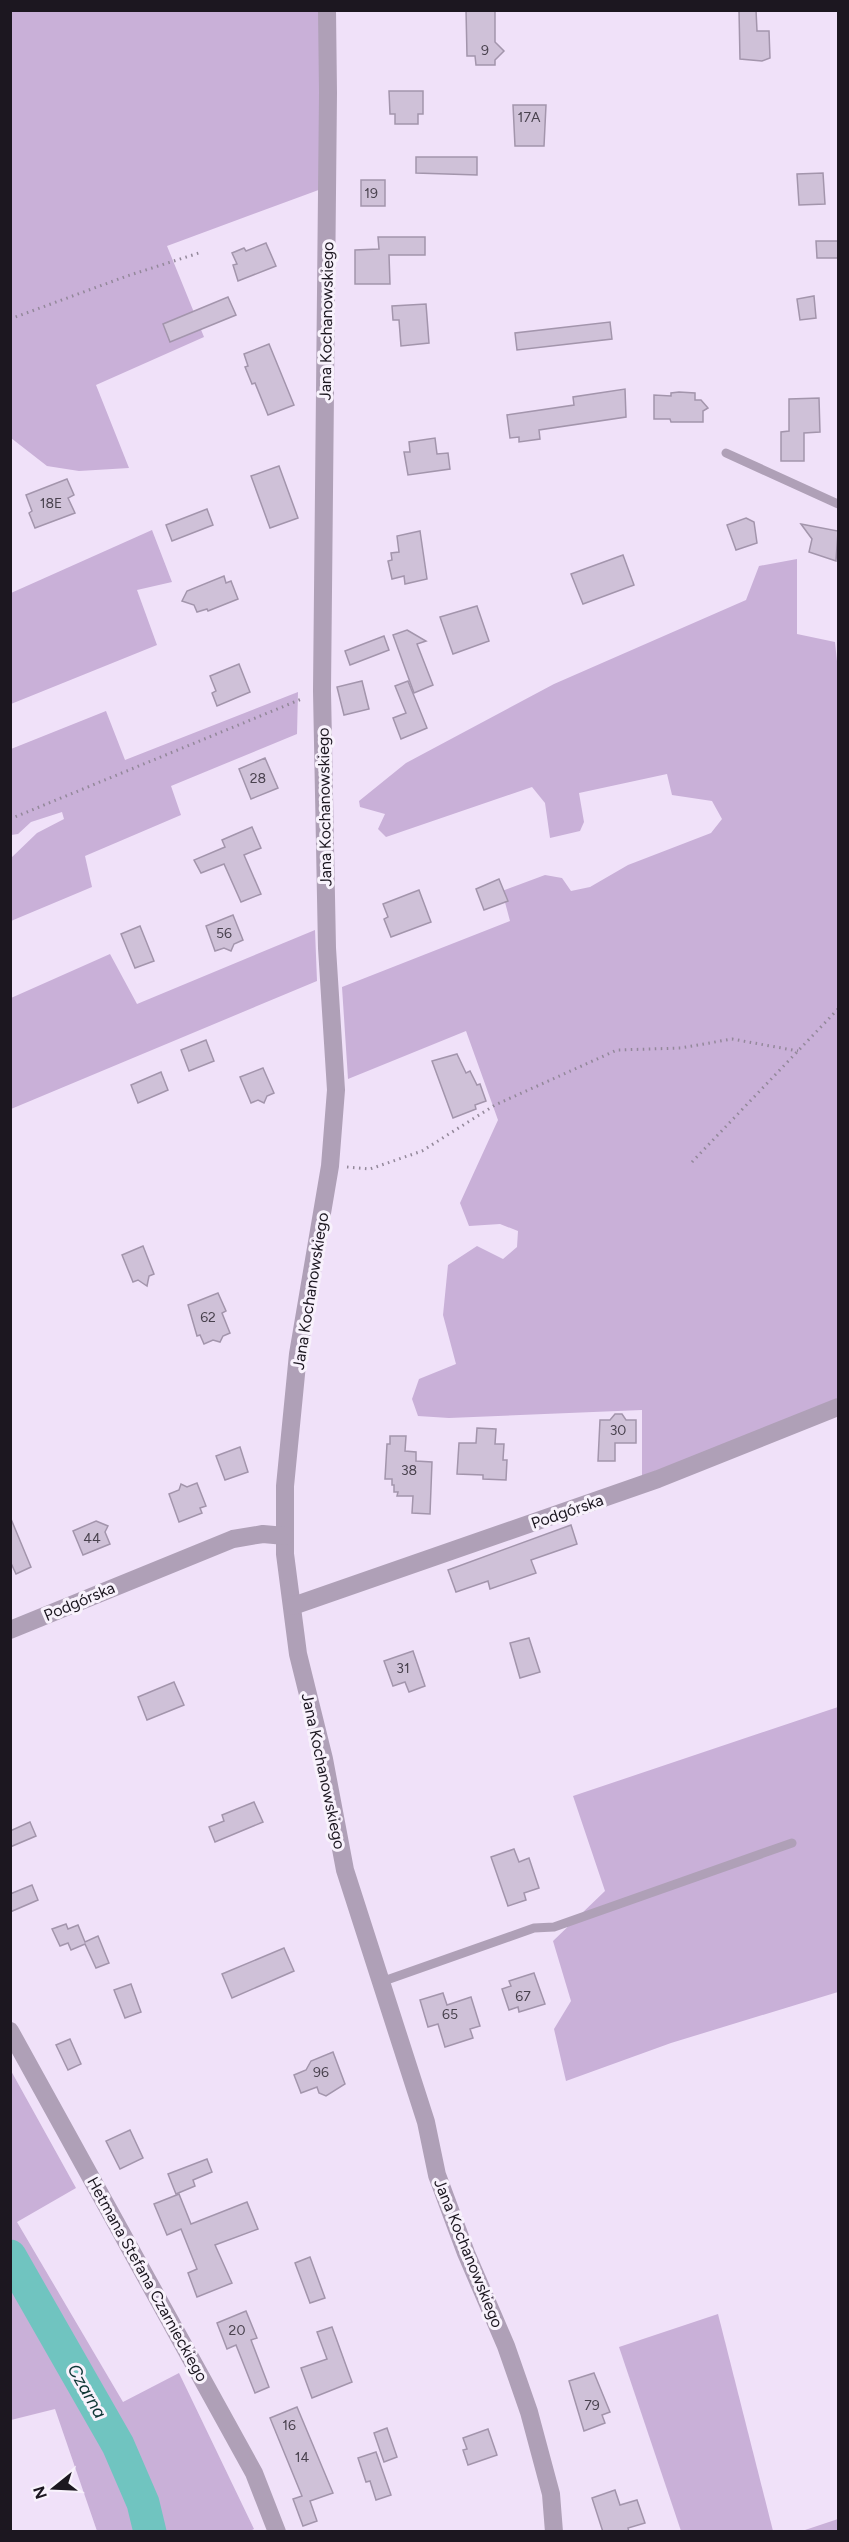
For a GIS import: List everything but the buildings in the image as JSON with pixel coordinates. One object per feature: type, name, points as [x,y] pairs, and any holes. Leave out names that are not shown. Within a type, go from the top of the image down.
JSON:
[{"type":"street","name":"Jana Kochanowskiego","points":[[327,10],[322,691],[327,948],[336,1090],[330,1166],[298,1354],[285,1486],[285,1554],[298,1654],[324,1759],[345,1870],[426,2122],[436,2175],[506,2346],[529,2412],[551,2494],[554,2532]]},
{"type":"street","name":"Podgórska","points":[[293,1606],[658,1479],[838,1407]]},
{"type":"street","name":"Podgórska","points":[[10,1630],[233,1539],[263,1534],[285,1536]]},
{"type":"street","name":"Hetmana Stefana Czarnieckiego","points":[[10,2031],[249,2463],[277,2532]]},
{"type":"lane","points":[[726,453],[838,504]]},
{"type":"lane","points":[[381,1982],[534,1928],[554,1927],[792,1843]]},
{"type":"path","points":[[10,319],[116,280],[202,252]]},
{"type":"path","points":[[10,819],[322,691]]},
{"type":"path","points":[[692,1162],[838,1009]]},
{"type":"path","points":[[330,1166],[370,1169],[422,1151],[495,1105],[617,1050],[681,1048],[732,1039],[798,1052]]},
{"type":"shaded area","points":[[10,11],[323,11],[324,188],[167,246],[204,337],[96,385],[129,468],[79,471],[47,466],[11,438]]},
{"type":"shaded area","points":[[152,530],[172,582],[137,590],[157,645],[11,704],[11,593]]},
{"type":"shaded area","points":[[797,559],[797,634],[835,642],[838,671],[838,1398],[642,1479],[642,1410],[449,1418],[418,1416],[412,1399],[419,1379],[456,1364],[443,1315],[448,1265],[477,1246],[503,1259],[517,1247],[518,1231],[500,1224],[469,1226],[460,1203],[498,1120],[466,1031],[348,1079],[342,987],[510,921],[502,891],[545,875],[562,878],[571,891],[590,887],[628,865],[711,833],[722,819],[712,801],[672,795],[667,774],[579,793],[584,822],[580,831],[550,838],[545,803],[532,787],[386,837],[378,829],[385,814],[360,807],[359,801],[406,763],[554,684],[746,600],[759,566]]},
{"type":"shaded area","points":[[298,692],[297,734],[171,786],[181,815],[85,856],[92,887],[11,921],[11,858],[37,833],[64,819],[62,812],[31,822],[18,834],[11,835],[11,749],[106,711],[125,760]]},
{"type":"shaded area","points":[[315,930],[317,981],[11,1109],[11,998],[110,954],[137,1004]]},
{"type":"shaded area","points":[[838,1707],[838,1992],[671,2043],[566,2081],[554,2029],[571,2001],[553,1941],[605,1891],[573,1796]]},
{"type":"shaded area","points":[[10,2069],[76,2188],[17,2222],[123,2402],[179,2373],[254,2529],[248,2532],[97,2531],[55,2409],[11,2420]]},
{"type":"shaded area","points":[[718,2314],[773,2531],[681,2531],[619,2347]]},
{"type":"shaded area","points":[[838,2519],[838,2531],[802,2531]]},
{"type":"waterway","name":"Czarna","points":[[10,2256],[118,2445],[143,2503],[150,2532]]}]
